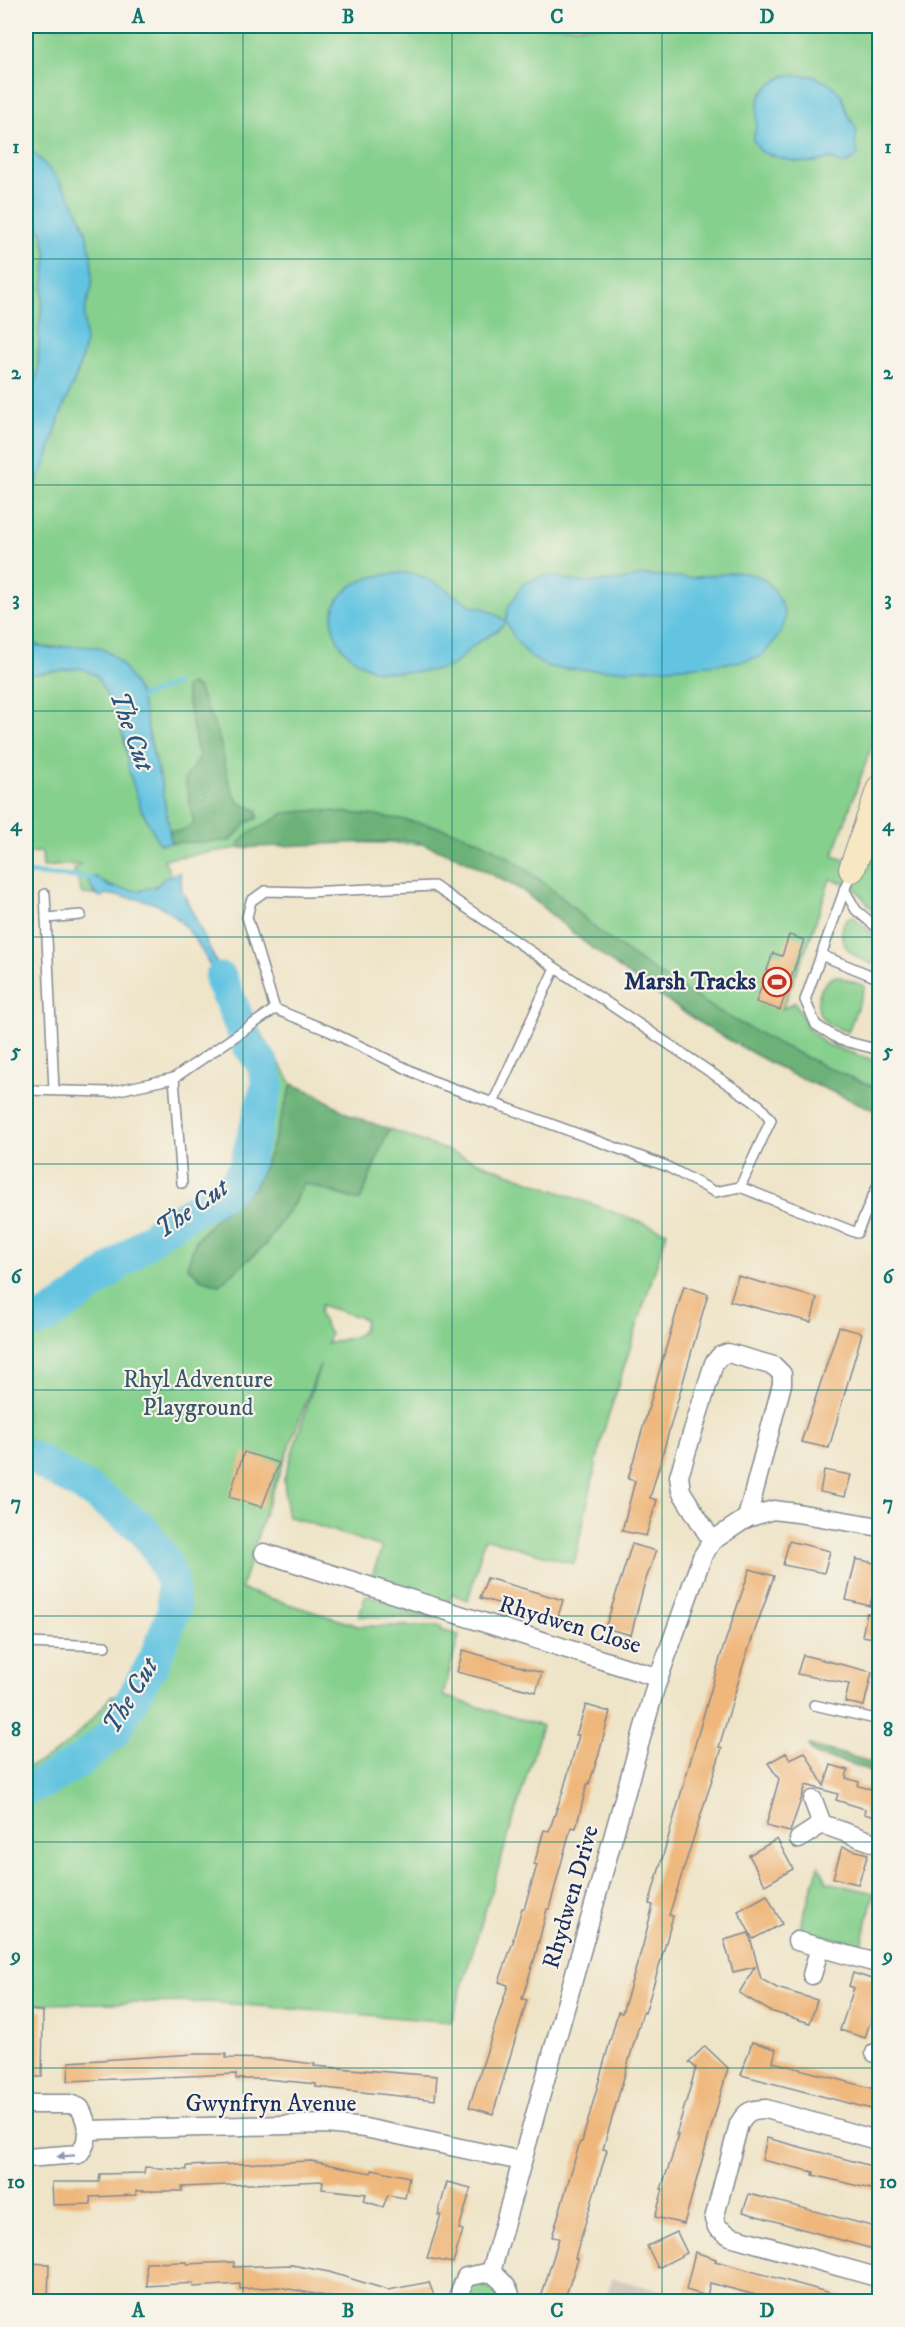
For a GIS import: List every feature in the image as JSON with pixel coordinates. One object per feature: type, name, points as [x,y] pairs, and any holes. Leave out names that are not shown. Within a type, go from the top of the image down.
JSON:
[{"type":"street","points":[[848,879],[879,788]]},
{"type":"street","points":[[712,1541],[681,1491],[679,1476],[714,1363],[720,1356],[728,1353],[774,1366],[782,1374],[782,1384],[747,1518]]},
{"type":"street","name":"Rhydwen Drive","points":[[491,2272],[659,1678],[702,1557],[712,1541],[747,1518],[773,1510],[797,1512],[879,1527]]},
{"type":"street","name":"Rhydwen Close","points":[[264,1553],[659,1678]]},
{"type":"street","points":[[813,1800],[822,1824],[879,1845]]},
{"type":"street","points":[[799,1839],[822,1824]]},
{"type":"street","points":[[797,1941],[879,1964]]},
{"type":"street","points":[[812,1976],[820,1947]]},
{"type":"street","points":[[26,2104],[70,2104],[80,2108],[88,2130],[85,2148],[79,2154],[26,2158]]},
{"type":"street","points":[[879,2141],[766,2109],[749,2111],[739,2124],[714,2219],[717,2227],[730,2236],[879,2278]]},
{"type":"street","name":"Gwynfryn Avenue","points":[[88,2130],[326,2124],[365,2128],[522,2161]]},
{"type":"street","points":[[456,2301],[466,2277],[491,2272],[505,2284],[511,2295],[511,2301]]},
{"type":"lane","points":[[848,879],[856,910],[879,930]]},
{"type":"lane","points":[[848,879],[806,1000],[816,1025],[840,1040],[879,1050]]},
{"type":"lane","points":[[740,1187],[771,1120],[759,1105],[434,886],[307,892],[265,891],[251,901],[247,917],[276,1009],[329,1031],[430,1080],[666,1166],[715,1192],[740,1187],[856,1233],[879,1180]]},
{"type":"lane","points":[[45,894],[54,1090]]},
{"type":"lane","points":[[46,918],[81,915]]},
{"type":"lane","points":[[821,955],[879,979]]},
{"type":"lane","points":[[493,1103],[555,968]]},
{"type":"lane","points":[[26,1090],[110,1092],[174,1078],[276,1009]]},
{"type":"lane","points":[[174,1078],[182,1183]]},
{"type":"lane","points":[[26,1643],[105,1647]]},
{"type":"lane","points":[[813,1705],[879,1720]]},
{"type":"shaded area","points":[[612,2278],[701,2301],[605,2301]]},
{"type":"green space","name":"Marsh Tracks","points":[[26,26],[879,26],[879,725],[833,856],[860,865],[879,810],[879,918],[854,887],[830,879],[811,936],[782,1009],[795,1002],[807,1026],[825,1044],[879,1062],[879,1112],[789,1073],[708,1028],[634,979],[584,942],[522,890],[458,857],[424,844],[336,842],[277,845],[164,859],[171,875],[155,886],[148,889],[124,890],[95,877],[91,883],[96,895],[82,894],[74,870],[81,864],[43,867],[42,852],[26,853],[26,675],[80,668],[96,675],[118,716],[141,809],[160,844],[171,843],[162,786],[138,691],[71,648],[43,647],[31,641],[31,605],[26,581],[26,494],[36,484],[78,372],[85,342],[84,312],[92,286],[42,161],[26,146]]},
{"type":"green space","points":[[26,205],[42,232],[47,255],[39,330],[38,373],[26,414]]},
{"type":"green space","points":[[191,684],[198,688],[219,737],[229,783],[239,803],[257,810],[258,818],[248,822],[230,841],[171,843],[170,831],[182,831],[194,823],[185,779],[199,758],[185,688]]},
{"type":"green space","points":[[319,810],[418,822],[456,832],[486,844],[545,884],[606,937],[703,1002],[807,1058],[879,1089],[879,1112],[789,1073],[708,1028],[634,979],[584,942],[522,890],[458,857],[412,840],[239,848],[239,843],[248,834],[285,813]]},
{"type":"green space","points":[[853,916],[869,931],[879,936],[872,964],[854,955],[845,946],[842,933],[844,924]]},
{"type":"green space","points":[[836,976],[865,986],[848,1032],[827,1023],[818,1009],[821,989],[825,983]]},
{"type":"green space","name":"Rhyl Adventure Playground","points":[[260,1031],[292,1084],[270,1152],[254,1188],[218,1217],[187,1266],[201,1279],[219,1285],[265,1245],[293,1204],[304,1183],[360,1201],[389,1129],[667,1232],[603,1433],[574,1564],[485,1538],[468,1600],[452,1594],[447,1606],[371,1579],[382,1547],[287,1516],[284,1479],[320,1364],[266,1509],[241,1589],[358,1626],[441,1626],[441,1630],[459,1635],[443,1696],[542,1726],[451,2022],[209,2002],[26,2004],[26,1768],[64,1747],[84,1728],[112,1695],[136,1706],[167,1656],[174,1638],[180,1608],[178,1582],[170,1559],[156,1538],[117,1503],[46,1458],[29,1442],[25,1431],[26,1331],[78,1305],[161,1240],[230,1197],[247,1179],[273,1093],[270,1067],[251,1036]],"holes":[[[321,1305],[365,1319],[363,1331],[356,1336],[327,1344],[330,1334],[319,1314]]]},
{"type":"green space","points":[[292,1084],[315,1093],[351,1116],[389,1129],[360,1201],[304,1183],[293,1204],[265,1245],[219,1285],[201,1279],[187,1266],[196,1240],[217,1217],[254,1188],[270,1152]]},
{"type":"green space","points":[[366,1595],[440,1618],[359,1616]]},
{"type":"green space","points":[[809,1745],[879,1764],[879,1776],[852,1764],[817,1756],[811,1751]]},
{"type":"green space","points":[[819,1865],[827,1882],[874,1893],[861,1945],[804,1931],[800,1927]]},
{"type":"green space","points":[[478,2284],[498,2291],[503,2302],[462,2302],[472,2285]]},
{"type":"water","points":[[786,75],[813,76],[832,85],[842,96],[848,115],[857,130],[855,142],[858,156],[844,163],[830,158],[804,162],[787,160],[761,152],[753,140],[758,102],[765,89]]},
{"type":"water","points":[[26,146],[54,175],[76,207],[89,243],[92,284],[85,311],[85,343],[81,362],[60,416],[44,468],[26,494],[26,414],[38,372],[39,330],[47,255],[42,232],[26,205]]},
{"type":"water","points":[[738,572],[758,576],[765,580],[781,602],[785,614],[782,630],[766,652],[759,657],[744,661],[686,667],[616,670],[584,670],[544,665],[521,647],[506,621],[508,608],[523,584],[542,576],[578,582],[598,582],[617,581],[643,575],[691,578]]},
{"type":"water","points":[[404,573],[426,578],[471,605],[486,609],[506,621],[499,629],[475,644],[449,666],[427,671],[394,672],[373,670],[353,658],[341,646],[334,632],[332,618],[336,604],[344,592],[358,582],[377,576]]},
{"type":"water","points":[[26,581],[31,605],[31,641],[37,646],[49,649],[68,646],[99,647],[123,666],[138,691],[162,786],[171,843],[160,844],[141,809],[129,771],[118,716],[96,675],[80,668],[26,675]]},
{"type":"water","points":[[180,872],[182,890],[242,1017],[235,1021],[204,955],[183,924],[170,912],[150,902],[106,894],[101,897],[94,891],[87,879],[96,877],[110,887],[139,891],[157,886],[164,878]]},
{"type":"water","points":[[26,1436],[37,1450],[92,1491],[34,1458],[26,1456]]},
{"type":"building","name":"Marsh Tracks","points":[[789,935],[804,940],[780,1010],[756,1002],[773,953],[782,956]]},
{"type":"building","points":[[738,1276],[817,1298],[811,1322],[730,1301]]},
{"type":"building","points":[[684,1286],[708,1294],[650,1498],[657,1500],[646,1536],[622,1531],[635,1481],[628,1479]]},
{"type":"building","points":[[839,1327],[862,1333],[829,1448],[801,1442]]},
{"type":"building","points":[[244,1452],[279,1463],[262,1507],[229,1497]]},
{"type":"building","points":[[824,1470],[851,1475],[845,1497],[820,1492]]},
{"type":"building","points":[[789,1541],[830,1551],[824,1573],[783,1565]]},
{"type":"building","points":[[632,1544],[656,1551],[644,1585],[631,1635],[605,1628]]},
{"type":"building","points":[[856,1559],[879,1564],[870,1606],[846,1600]]},
{"type":"building","points":[[750,1569],[774,1576],[744,1662],[719,1747],[722,1748],[669,1915],[673,1916],[603,2149],[607,2150],[575,2258],[578,2259],[564,2301],[540,2301],[559,2238],[552,2237],[580,2142],[582,2142],[618,2012],[622,2013],[643,1945],[653,1905],[649,1904],[723,1648]]},
{"type":"building","points":[[487,1578],[563,1600],[557,1620],[480,1598]]},
{"type":"building","points":[[867,1613],[879,1616],[879,1639],[862,1636]]},
{"type":"building","points":[[463,1650],[542,1673],[536,1692],[457,1672]]},
{"type":"building","points":[[803,1655],[872,1672],[864,1706],[845,1702],[849,1684],[797,1674]]},
{"type":"building","points":[[586,1705],[610,1712],[599,1754],[589,1784],[587,1784],[576,1828],[571,1827],[549,1909],[547,1909],[522,1999],[527,2000],[493,2114],[469,2107],[508,1985],[499,1982],[522,1908],[524,1909],[537,1865],[534,1864],[544,1830],[549,1831],[563,1791],[579,1735],[576,1735]]},
{"type":"building","points":[[805,1752],[824,1786],[831,1765],[848,1770],[846,1778],[859,1782],[858,1786],[871,1789],[875,1774],[879,1775],[879,1818],[864,1814],[865,1809],[836,1800],[838,1794],[806,1785],[790,1832],[766,1826],[779,1779],[768,1763],[786,1753],[790,1759]]},
{"type":"building","points":[[777,1839],[793,1869],[765,1885],[749,1855]]},
{"type":"building","points":[[842,1847],[868,1854],[858,1884],[833,1878]]},
{"type":"building","points":[[767,1895],[782,1924],[753,1939],[738,1911]]},
{"type":"building","points":[[749,1933],[761,1979],[777,1988],[817,2000],[810,2023],[770,2011],[739,1993],[755,1967],[733,1972],[724,1940]]},
{"type":"building","points":[[853,1973],[878,1981],[874,1993],[879,1994],[865,2038],[840,2030],[854,1988],[849,1986]]},
{"type":"building","points":[[26,2010],[43,2011],[42,2077],[26,2077]]},
{"type":"building","points":[[752,2042],[776,2049],[773,2062],[879,2090],[879,2111],[741,2075]]},
{"type":"building","points":[[705,2046],[728,2068],[684,2224],[655,2217],[696,2068],[689,2062]]},
{"type":"building","points":[[226,2054],[226,2058],[273,2059],[315,2064],[314,2066],[437,2076],[435,2100],[316,2087],[316,2084],[266,2079],[236,2079],[236,2074],[68,2081],[69,2062]]},
{"type":"building","points":[[767,2138],[879,2168],[879,2191],[762,2160]]},
{"type":"building","points":[[311,2161],[371,2173],[373,2169],[409,2177],[405,2198],[388,2195],[383,2207],[364,2201],[366,2194],[322,2189],[323,2181],[182,2187],[182,2191],[136,2191],[136,2195],[90,2197],[91,2204],[53,2205],[52,2182],[99,2182],[100,2174],[144,2173],[145,2167],[187,2170],[187,2166]]},
{"type":"building","points":[[447,2182],[471,2188],[459,2229],[463,2230],[453,2263],[427,2258],[441,2215],[438,2215]]},
{"type":"building","points":[[749,2194],[879,2228],[876,2250],[743,2212]]},
{"type":"building","points":[[677,2232],[687,2253],[658,2268],[647,2246]]},
{"type":"building","points":[[695,2252],[716,2259],[715,2261],[845,2297],[845,2301],[778,2301],[710,2283],[707,2296],[686,2290]]},
{"type":"building","points":[[187,2262],[187,2264],[234,2262],[234,2267],[292,2265],[329,2272],[388,2290],[429,2282],[436,2301],[350,2301],[279,2287],[240,2289],[240,2284],[193,2287],[193,2283],[147,2286],[146,2263]]},
{"type":"building","points":[[26,2263],[49,2264],[48,2301],[26,2301]]},
{"type":"waterway","points":[[139,698],[175,684]]},
{"type":"waterway","points":[[26,873],[91,878]]},
{"type":"waterway","name":"The Cut","points":[[26,1325],[47,1317],[87,1290],[161,1230],[224,1192],[237,1181],[245,1167],[268,1083],[262,1063],[248,1044],[221,979]]},
{"type":"waterway","name":"The Cut","points":[[26,1456],[34,1458],[92,1492],[142,1528],[161,1555],[172,1581],[174,1610],[154,1661],[113,1733],[83,1759],[46,1781],[26,1789]]},
{"type":"place","name":"Marsh Tracks","points":[[777,982]]}]
